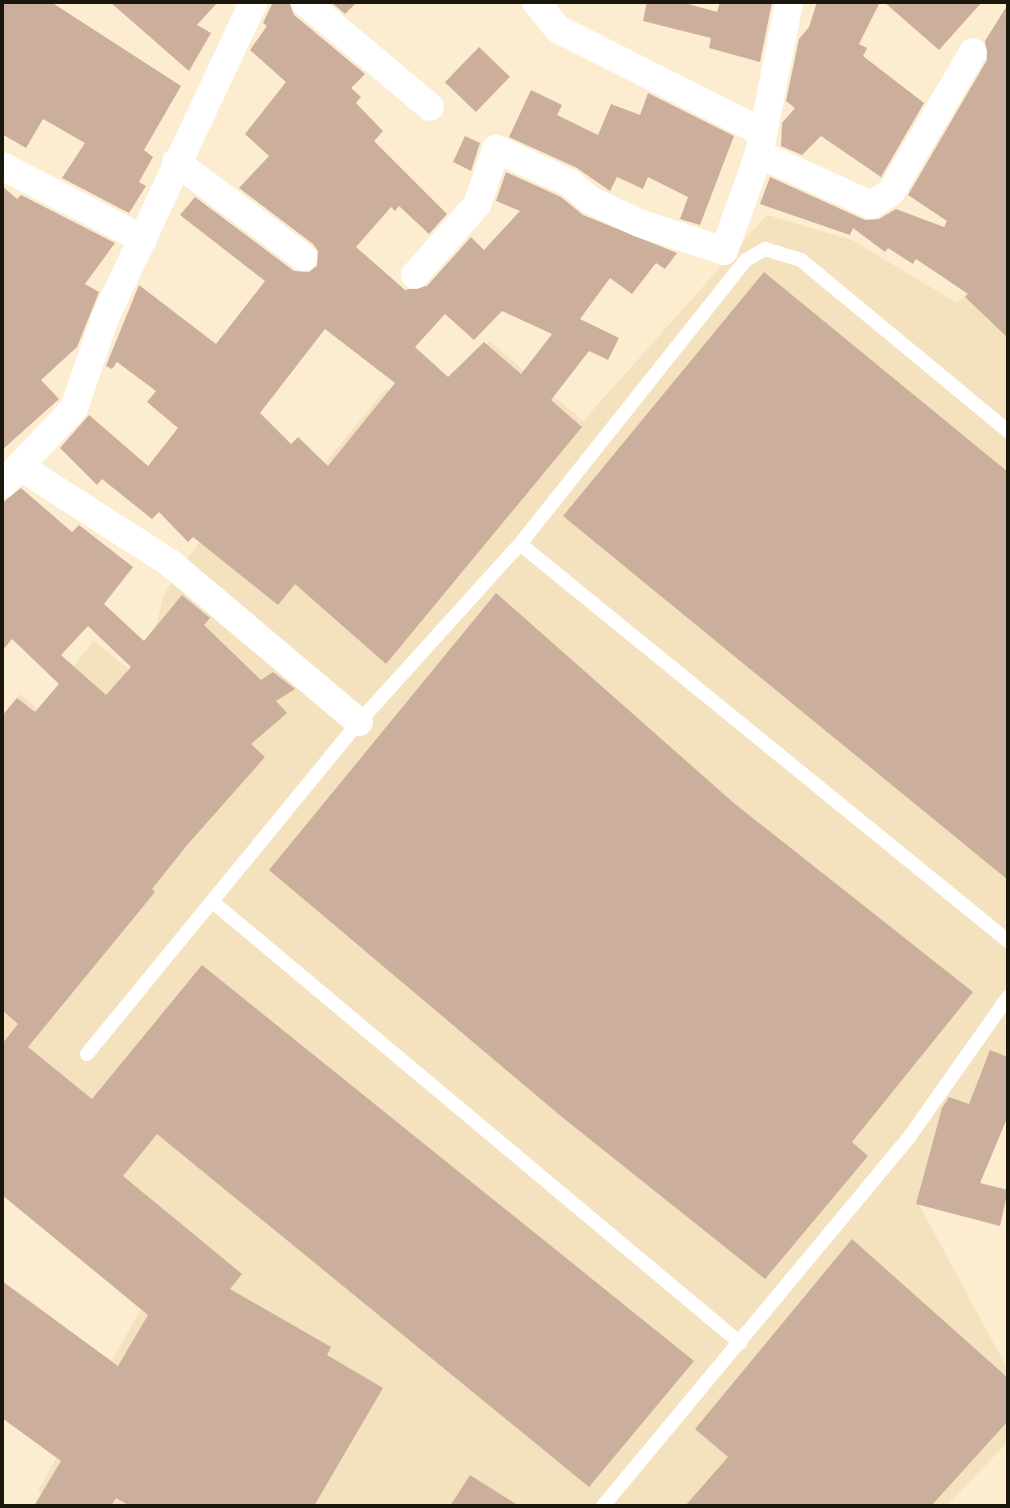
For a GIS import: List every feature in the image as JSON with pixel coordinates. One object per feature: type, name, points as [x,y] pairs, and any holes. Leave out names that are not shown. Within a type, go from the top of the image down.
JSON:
[{"type":"street","points":[[254,2],[104,318],[74,408],[10,476],[170,564],[359,722]]},
{"type":"street","points":[[305,2],[430,107]]},
{"type":"street","points":[[536,2],[558,29],[871,205],[891,192],[972,52]]},
{"type":"street","points":[[415,275],[477,205],[496,149],[570,183],[590,200],[639,223],[724,251],[760,143],[789,2]]},
{"type":"street","points":[[176,162],[303,257]]},
{"type":"street","points":[[2,166],[143,239]]},
{"type":"lane","points":[[87,1054],[214,903],[359,722],[520,544],[746,260],[765,249],[801,260],[1008,431]]},
{"type":"lane","points":[[520,544],[1008,941]]},
{"type":"lane","points":[[214,903],[740,1343]]},
{"type":"lane","points":[[603,1506],[910,1136],[1008,997]]},
{"type":"shaded area","points":[[767,215],[852,240],[957,303],[1008,252],[1008,1050],[918,1203],[1008,1370],[1008,1442],[946,1506],[58,1506],[38,1491],[158,1279],[14,1168],[2,1184],[2,715],[20,694],[38,709],[94,641],[129,669],[153,637],[164,594],[210,526],[270,530],[387,388],[423,413],[489,341],[583,421]]},
{"type":"building","points":[[2,2],[51,2],[181,86],[144,150],[153,157],[139,182],[146,186],[129,213],[62,178],[85,143],[43,119],[26,148],[2,134]]},
{"type":"building","points":[[110,2],[218,2],[197,25],[211,33],[189,71]]},
{"type":"building","points":[[273,2],[289,2],[294,15],[365,74],[351,88],[361,97],[356,103],[383,131],[374,141],[447,214],[429,234],[399,206],[395,211],[391,207],[356,247],[405,290],[427,286],[471,237],[484,250],[520,211],[496,201],[506,172],[561,197],[583,215],[677,253],[665,269],[656,263],[632,294],[610,278],[580,319],[619,338],[608,360],[589,351],[551,400],[582,427],[386,664],[295,584],[278,605],[193,537],[188,542],[159,512],[152,519],[102,479],[97,485],[60,448],[89,415],[148,466],[178,428],[147,402],[156,391],[117,362],[112,369],[106,366],[139,285],[216,344],[265,281],[180,215],[195,197],[294,271],[309,272],[317,266],[318,251],[313,244],[239,188],[269,156],[245,134],[286,82],[250,50],[267,26],[263,23]],"holes":[[[502,311],[552,334],[521,374],[484,342],[448,377],[415,347],[445,314],[474,340]],[[325,329],[395,383],[328,466],[298,437],[291,444],[260,413]]]},
{"type":"building","points":[[331,2],[357,2],[345,14]]},
{"type":"building","points":[[647,2],[681,2],[717,12],[720,2],[772,2],[760,62],[709,48],[711,38],[643,21]]},
{"type":"building","points":[[817,2],[880,2],[859,44],[867,48],[863,56],[924,103],[881,177],[821,136],[802,155],[781,146],[782,123],[795,108],[786,101],[799,39],[809,27]]},
{"type":"building","points":[[884,2],[982,2],[939,50]]},
{"type":"building","points":[[1008,4],[1008,338],[965,297],[968,294],[916,259],[913,264],[888,248],[885,252],[853,228],[850,235],[760,204],[770,177],[865,220],[879,219],[896,209],[944,227],[947,221],[908,195],[987,60],[985,41]]},
{"type":"building","points":[[479,47],[510,77],[476,112],[445,82]]},
{"type":"building","points":[[531,90],[562,105],[557,115],[598,135],[611,104],[640,115],[648,93],[734,136],[700,225],[680,219],[688,197],[648,177],[643,189],[617,177],[610,191],[577,168],[509,137]]},
{"type":"building","points":[[465,136],[480,143],[471,171],[453,162]]},
{"type":"building","points":[[2,186],[17,199],[21,195],[115,243],[85,284],[99,292],[77,347],[41,380],[59,399],[2,450]]},
{"type":"building","points":[[764,272],[1008,472],[1008,880],[563,516]]},
{"type":"building","points":[[21,488],[72,532],[79,525],[133,567],[104,604],[144,641],[182,595],[210,618],[204,625],[261,680],[273,672],[295,689],[276,701],[287,713],[251,744],[265,757],[188,844],[152,889],[155,892],[28,1047],[92,1099],[202,965],[694,1361],[589,1487],[157,1134],[123,1176],[242,1274],[230,1289],[331,1347],[327,1355],[383,1388],[314,1506],[130,1506],[116,1498],[111,1506],[34,1506],[61,1461],[2,1418],[2,1281],[118,1366],[148,1315],[2,1195],[2,1044],[18,1024],[2,1010],[2,716],[17,698],[35,712],[59,684],[12,639],[2,651],[2,503]],"holes":[[[88,626],[131,667],[106,695],[61,655]]]},
{"type":"building","points":[[496,593],[735,804],[973,992],[852,1142],[868,1156],[765,1279],[562,1117],[269,870]]},
{"type":"building","points":[[990,1050],[1008,1057],[1008,1116],[980,1183],[1008,1190],[1000,1226],[916,1204],[942,1108],[949,1097],[969,1104]]},
{"type":"building","points":[[852,1239],[1008,1378],[1008,1421],[931,1506],[685,1506],[728,1457],[695,1429]]},
{"type":"building","points":[[470,1475],[519,1506],[450,1506]]}]
